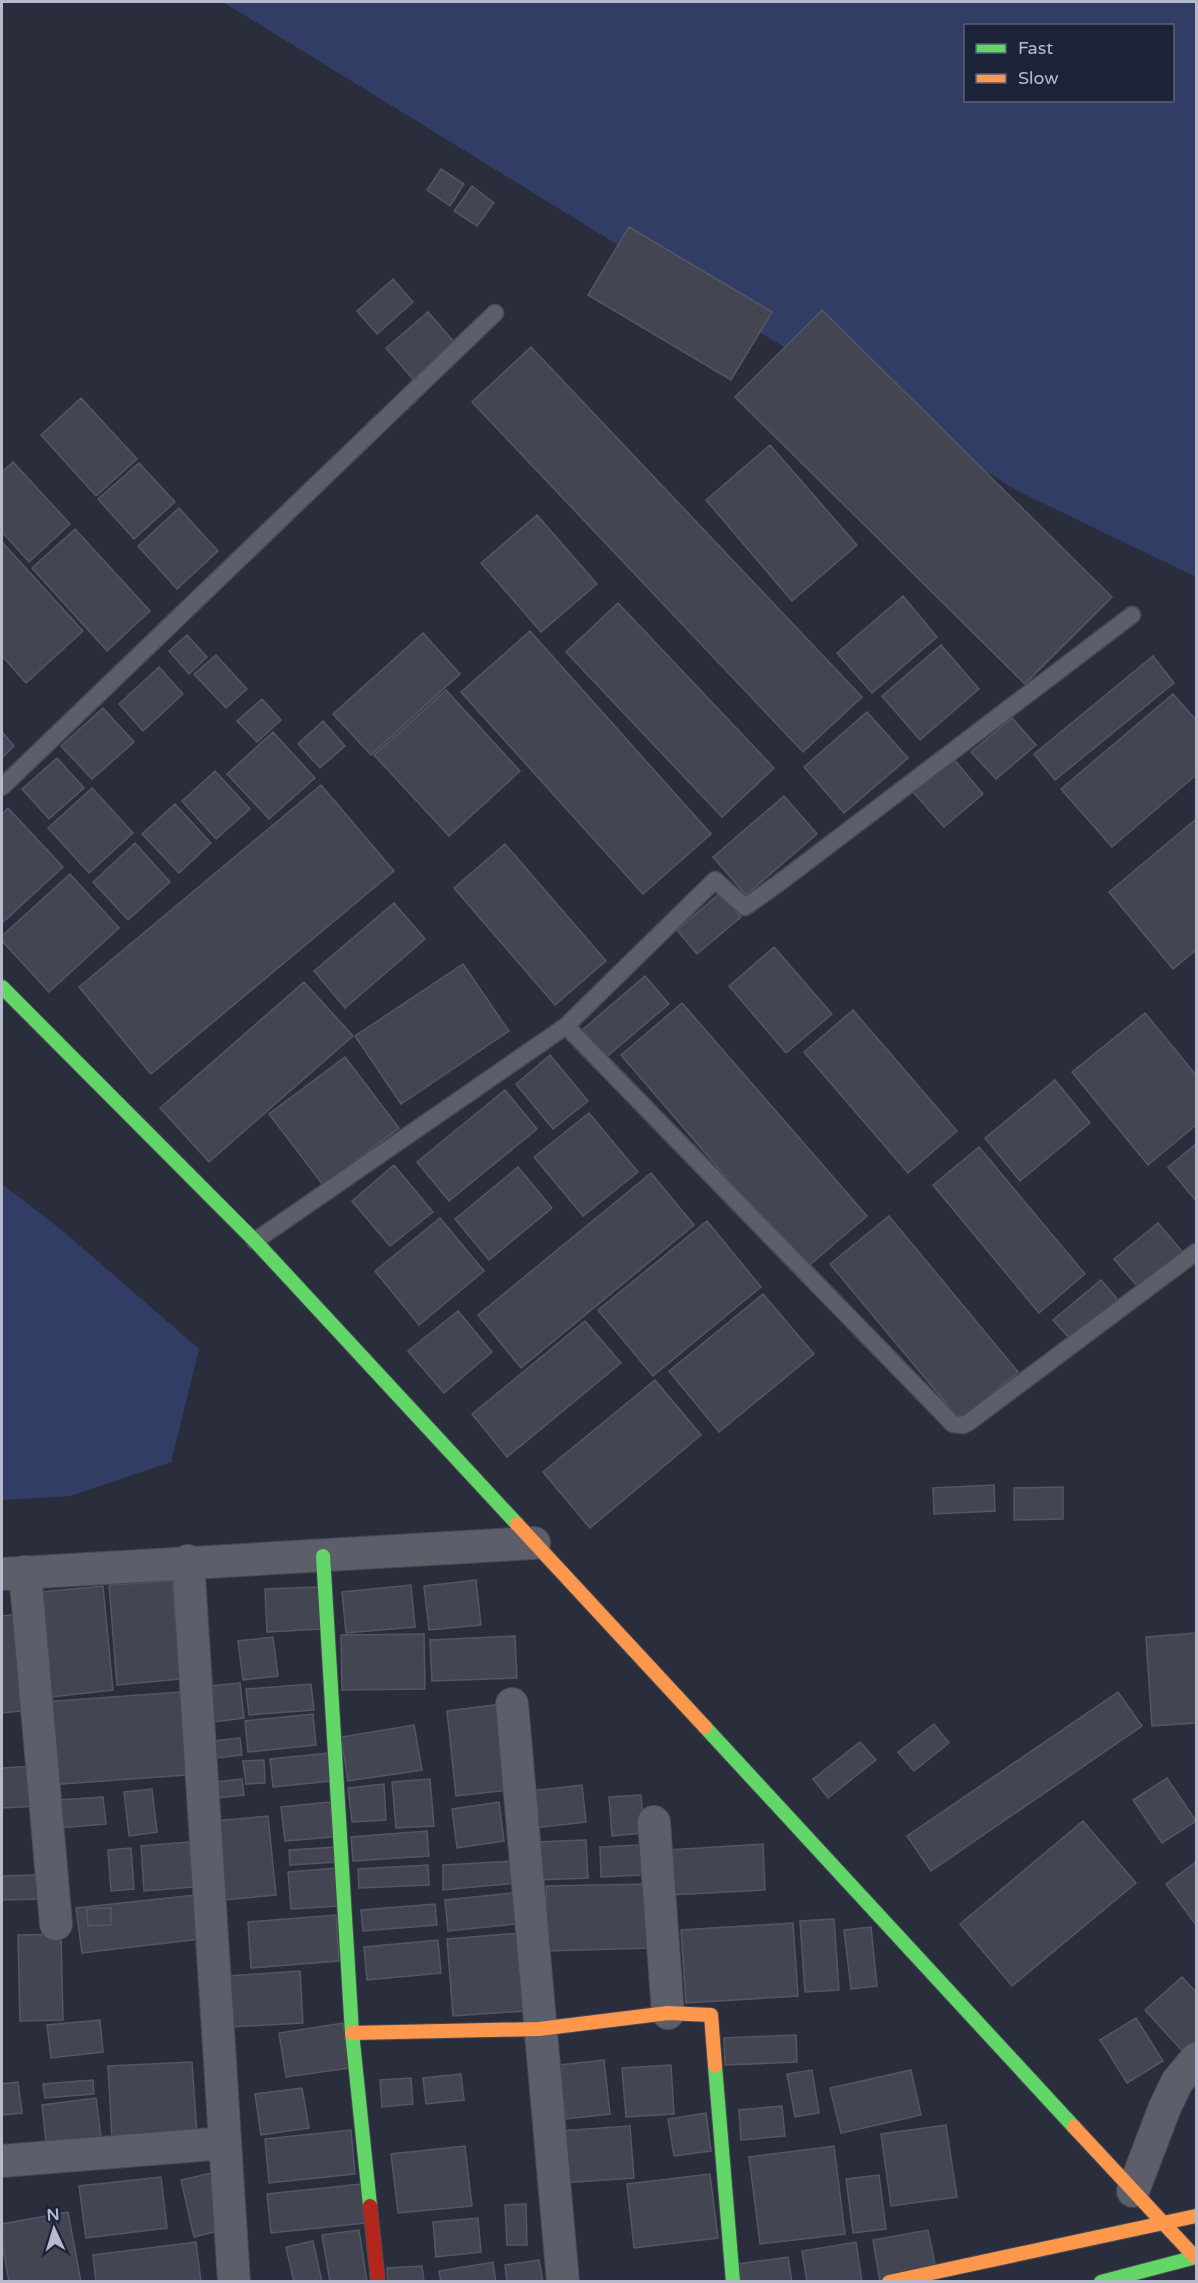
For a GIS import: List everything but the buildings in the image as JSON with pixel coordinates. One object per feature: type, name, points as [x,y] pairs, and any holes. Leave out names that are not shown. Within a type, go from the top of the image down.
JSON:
[{"type":"street","points":[[2,987],[255,1241],[1162,2223],[1196,2257]]},
{"type":"street","points":[[56,1924],[13,1573],[188,1561],[323,1556],[534,1543]]},
{"type":"street","points":[[323,1556],[352,2033],[378,2282]]},
{"type":"street","points":[[188,1561],[234,2282]]},
{"type":"street","points":[[512,1704],[563,2282]]},
{"type":"street","points":[[654,1822],[668,2013]]},
{"type":"street","points":[[352,2033],[539,2029],[668,2013],[711,2015],[733,2282]]},
{"type":"street","points":[[1133,2191],[1177,2082],[1197,2059]]},
{"type":"street","points":[[2,2161],[225,2143]]},
{"type":"street","points":[[889,2282],[1197,2216]]},
{"type":"street","points":[[1101,2282],[1196,2257]]},
{"type":"lane","points":[[2,787],[495,313]]},
{"type":"lane","points":[[255,1241],[566,1026],[716,880],[745,907],[1132,615]]},
{"type":"lane","points":[[566,1026],[953,1424],[963,1425],[969,1422],[1197,1252]]},
{"type":"water","points":[[223,2],[1196,2],[1196,577],[1018,491]]},
{"type":"water","points":[[2,1184],[64,1232],[199,1349],[171,1462],[70,1496],[2,1500]]},
{"type":"traffic: fast","points":[[2,987],[255,1241],[517,1524]]},
{"type":"traffic: fast","points":[[323,1556],[352,2033],[370,2206]]},
{"type":"traffic: fast","points":[[705,1727],[1074,2127]]},
{"type":"traffic: fast","points":[[715,2066],[733,2282]]},
{"type":"traffic: fast","points":[[1101,2282],[1196,2257]]},
{"type":"traffic: slow","points":[[517,1524],[705,1727]]},
{"type":"traffic: slow","points":[[352,2033],[539,2029],[668,2013],[711,2015],[715,2066]]},
{"type":"traffic: slow","points":[[1074,2127],[1195,2257]]},
{"type":"traffic: slow","points":[[889,2282],[1196,2216]]},
{"type":"traffic: jam","points":[[370,2206],[378,2282]]}]
